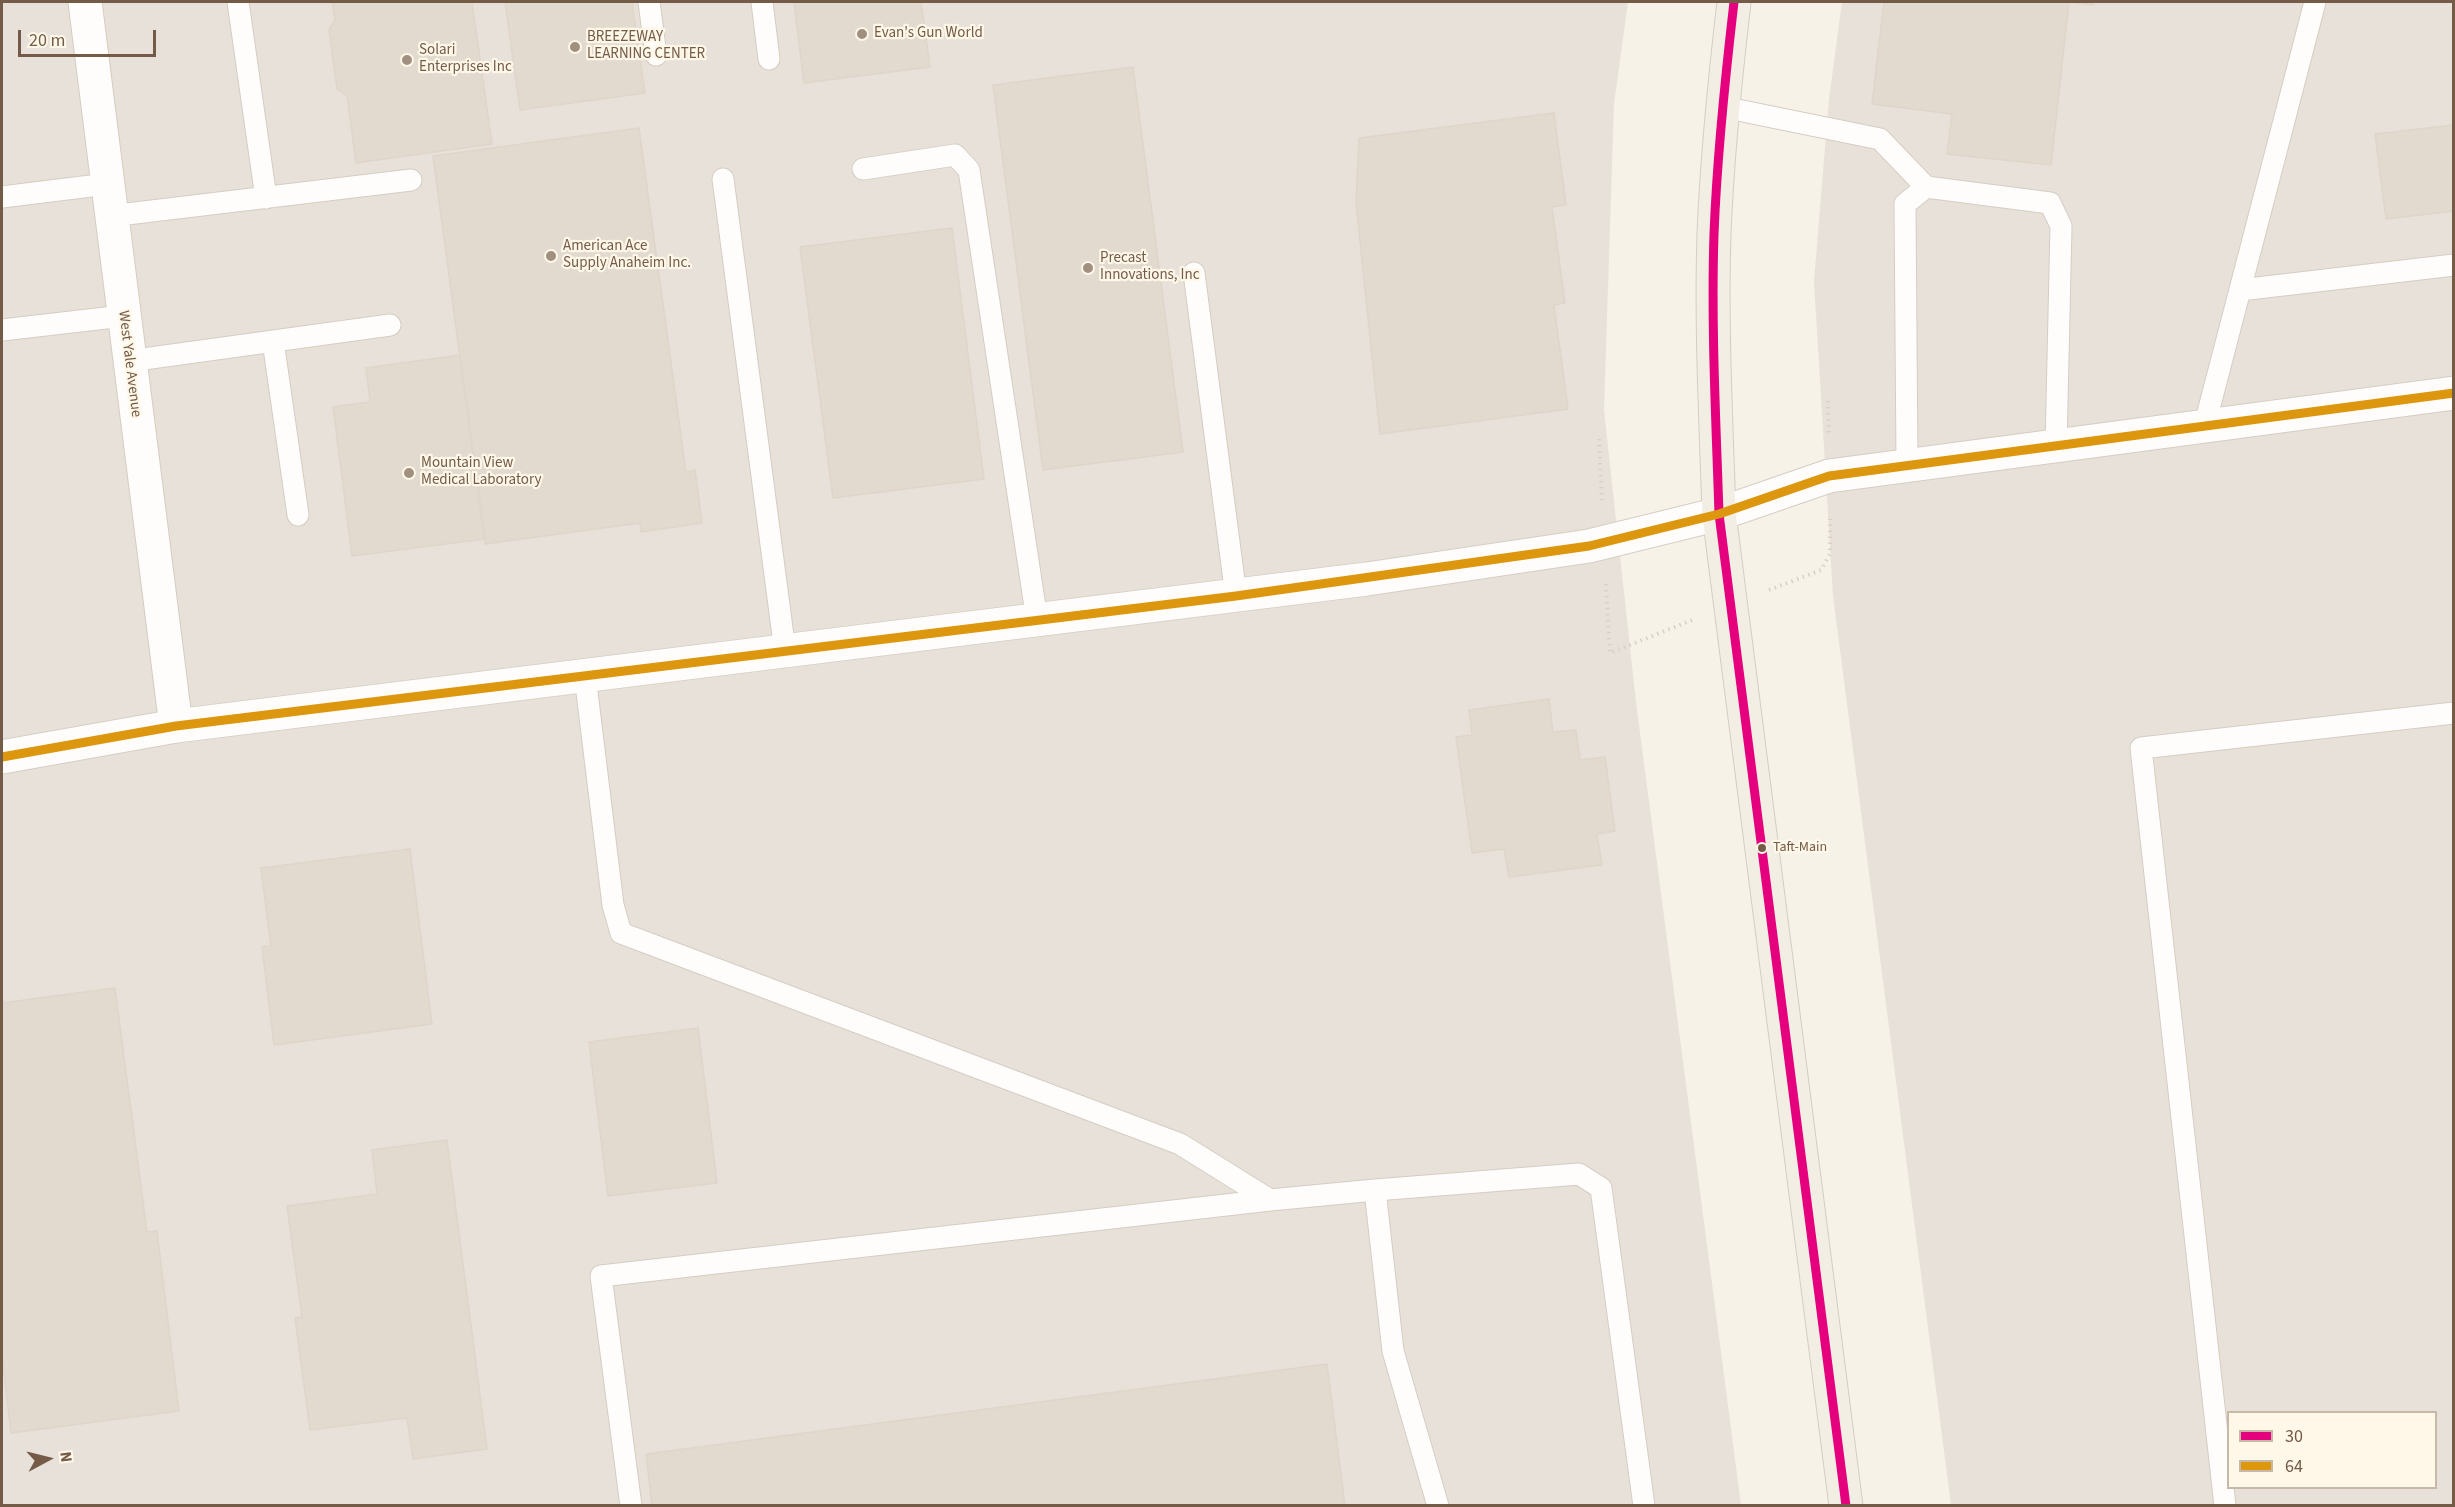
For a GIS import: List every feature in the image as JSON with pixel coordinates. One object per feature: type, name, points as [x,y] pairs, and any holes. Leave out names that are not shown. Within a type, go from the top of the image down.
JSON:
[{"type":"main road","name":"West Yale Avenue","points":[[85,2],[108,200],[176,726]]},
{"type":"main road","points":[[1734,2],[1723,107],[1714,235],[1713,363],[1719,513],[1846,1506]]},
{"type":"main road","points":[[2,757],[176,726],[1236,596],[1590,546],[1719,513],[1822,477],[1907,464],[2056,447],[2205,424],[2454,393]]},
{"type":"lane","points":[[238,2],[266,198]]},
{"type":"lane","points":[[649,2],[656,55]]},
{"type":"lane","points":[[762,2],[769,59]]},
{"type":"lane","points":[[2205,424],[2315,2]]},
{"type":"lane","points":[[1723,107],[1880,139],[1926,187],[2050,203],[2061,226],[2056,447]]},
{"type":"lane","points":[[863,168],[955,155],[969,170],[1037,620]]},
{"type":"lane","points":[[723,179],[785,651]]},
{"type":"lane","points":[[2,197],[108,200],[266,198],[411,180]]},
{"type":"lane","points":[[1907,464],[1905,204],[1926,187]]},
{"type":"lane","points":[[2240,290],[2454,265]]},
{"type":"lane","points":[[1194,273],[1236,596]]},
{"type":"lane","points":[[2,330],[123,316]]},
{"type":"lane","points":[[129,361],[390,325]]},
{"type":"lane","points":[[273,341],[298,515]]},
{"type":"lane","points":[[585,676],[613,905],[621,933],[1180,1144],[1270,1200]]},
{"type":"lane","points":[[2225,1506],[2141,748],[2454,713]]},
{"type":"lane","points":[[631,1506],[601,1276],[1270,1200],[1579,1173],[1601,1188],[1644,1506]]},
{"type":"lane","points":[[1375,1190],[1393,1351],[1438,1506]]},
{"type":"shaded area","points":[[2,2],[1628,2],[1614,104],[1604,410],[1636,702],[1741,1505],[2,1506]]},
{"type":"shaded area","points":[[1842,2],[2453,2],[2453,1505],[1951,1505],[1833,596],[1814,281],[1829,99]]},
{"type":"building","name":"Solari Enterprises Inc","points":[[332,2],[472,2],[492,144],[356,163],[347,96],[337,89],[329,30],[335,20]]},
{"type":"building","name":"BREEZEWAY LEARNING CENTER","points":[[505,2],[632,2],[645,93],[520,110]]},
{"type":"building","name":"Evan's Gun World","points":[[794,2],[921,2],[930,67],[804,83]]},
{"type":"building","points":[[1884,2],[2069,2],[2051,165],[1947,154],[1952,114],[1872,104]]},
{"type":"building","points":[[2069,2],[2094,2],[2093,5]]},
{"type":"building","name":"Precast Innovations, Inc","points":[[1133,67],[1183,452],[1043,470],[993,85]]},
{"type":"building","points":[[1554,113],[1566,205],[1552,207],[1565,303],[1554,305],[1568,409],[1380,434],[1356,202],[1359,138]]},
{"type":"building","points":[[2454,125],[2454,211],[2386,219],[2375,134]]},
{"type":"building","name":"American Ace Supply Anaheim Inc.","points":[[639,128],[686,472],[695,470],[702,523],[641,532],[640,523],[485,544],[433,156]]},
{"type":"building","points":[[952,228],[984,479],[833,498],[800,247]]},
{"type":"building","name":"Mountain View Medical Laboratory","points":[[460,355],[485,539],[352,556],[333,407],[370,402],[366,368]]},
{"type":"building","points":[[1549,699],[1553,732],[1576,730],[1580,760],[1605,757],[1615,831],[1597,834],[1602,865],[1509,877],[1504,849],[1472,853],[1456,737],[1472,735],[1469,710]]},
{"type":"building","points":[[410,849],[432,1024],[274,1045],[262,947],[271,946],[261,868]]},
{"type":"building","points":[[115,988],[147,1232],[157,1231],[179,1411],[11,1433],[2,1357],[2,1003]]},
{"type":"building","points":[[698,1028],[717,1183],[608,1196],[589,1042]]},
{"type":"building","points":[[447,1140],[487,1449],[413,1459],[407,1418],[310,1430],[295,1318],[302,1317],[287,1206],[377,1194],[372,1150]]},
{"type":"building","points":[[1327,1364],[1345,1506],[652,1506],[646,1454]]},
{"type":"transit line","name":"30","points":[[1734,2],[1722,118],[1714,234],[1713,339],[1719,514],[1846,1506]]},
{"type":"transit line","name":"64","points":[[2,757],[176,726],[1236,596],[1589,546],[1719,514],[1829,476],[2454,393]]},
{"type":"place","name":"Evan's Gun World","points":[[862,34]]},
{"type":"place","name":"BREEZEWAY LEARNING CENTER","points":[[575,47]]},
{"type":"place","name":"Solari Enterprises Inc","points":[[407,60]]},
{"type":"place","name":"American Ace Supply Anaheim Inc.","points":[[551,256]]},
{"type":"place","name":"Precast Innovations, Inc","points":[[1088,268]]},
{"type":"place","name":"Mountain View Medical Laboratory","points":[[409,473]]},
{"type":"place","name":"Taft-Main","points":[[1762,848]]}]
